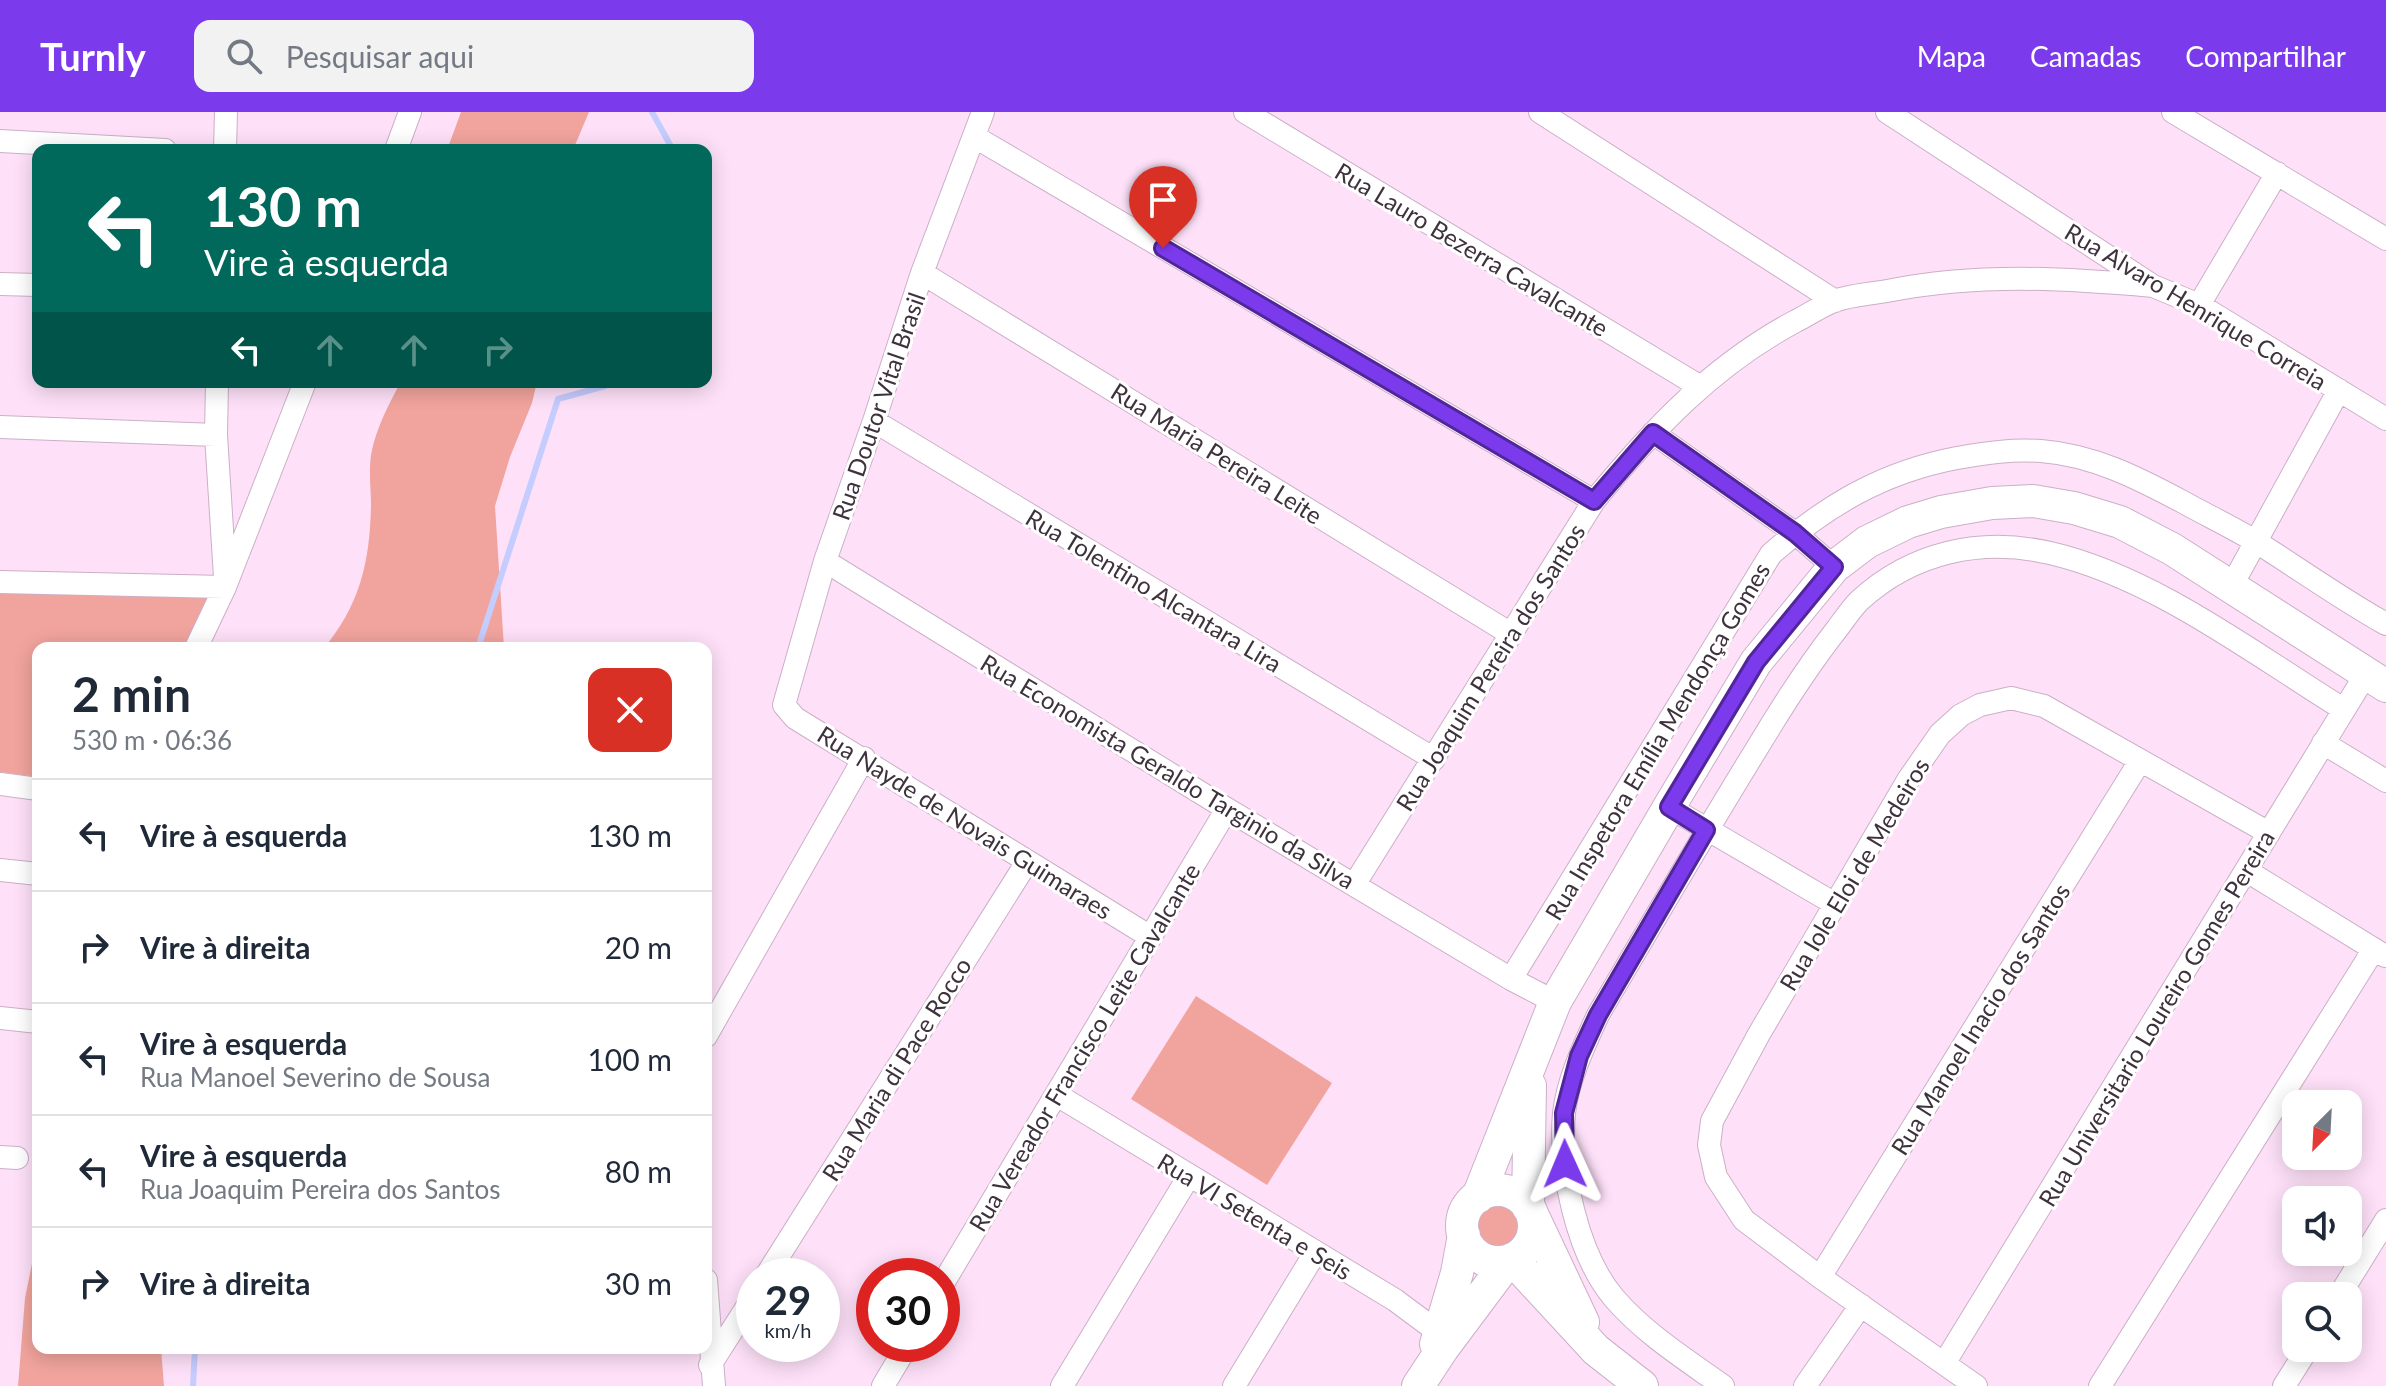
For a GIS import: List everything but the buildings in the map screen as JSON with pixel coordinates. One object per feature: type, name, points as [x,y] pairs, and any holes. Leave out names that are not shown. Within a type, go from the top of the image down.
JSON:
[{"type":"main road","name":"Rua Inspetora Emília Mendonça Gomes","points":[[1478,1197],[1555,1002],[1669,807],[1756,662],[1834,567],[1867,542],[1908,522],[1966,508],[2033,501],[2074,508],[2120,522],[2172,549],[2376,680]]},
{"type":"main road","name":"Rua Inspetora Emília Mendonça Gomes","points":[[1530,1071],[1531,1212],[1596,1350]]},
{"type":"main road","points":[[1496,1190],[1505,1191],[1522,1200],[1531,1212],[1534,1231],[1529,1245],[1510,1260],[1431,1360],[1457,1273],[1465,1213],[1478,1197],[1496,1190]]},
{"type":"main road","points":[[1464,1235],[1480,1257],[1499,1262],[1510,1260]]},
{"type":"main road","name":"Rua Inspetora Emília Mendonça Gomes","points":[[1510,1260],[1596,1350],[1642,1386]]},
{"type":"street","points":[[225,144],[226,112]]},
{"type":"street","points":[[398,144],[410,112]]},
{"type":"street","name":"Rua Doutor Vital Brasil","points":[[784,705],[825,561],[922,273],[983,112]]},
{"type":"street","name":"Rua Lauro Bezerra Cavalcante","points":[[1245,112],[1699,386]]},
{"type":"street","points":[[1540,112],[1835,301]]},
{"type":"street","name":"Rua Alvaro Henrique Correia","points":[[1887,112],[2153,286],[2199,305],[2386,419]]},
{"type":"street","points":[[2173,112],[2386,239]]},
{"type":"street","points":[[975,137],[1594,501]]},
{"type":"street","points":[[0,141],[55,144]]},
{"type":"street","points":[[2199,305],[2277,173]]},
{"type":"street","name":"Rua Maria Pereira Leite","points":[[922,273],[1511,634]]},
{"type":"street","name":"Rua Joaquim Pereira dos Santos","points":[[1354,885],[1594,501],[1699,386],[1770,335],[1835,301],[1929,282],[1980,278],[2057,278],[2153,286]]},
{"type":"street","points":[[0,284],[32,285]]},
{"type":"street","points":[[217,388],[216,435],[225,587]]},
{"type":"street","points":[[199,642],[225,587],[303,388]]},
{"type":"street","points":[[2232,585],[2339,390]]},
{"type":"street","name":"Rua Tolentino Alcantara Lira","points":[[874,421],[1434,759]]},
{"type":"street","points":[[0,427],[216,435]]},
{"type":"street","points":[[1653,433],[1795,533],[1834,567]]},
{"type":"street","name":"Rua Inspetora Emília Mendonça Gomes","points":[[1511,979],[1771,554],[1795,533],[1854,493],[1922,465],[2001,450],[2044,451],[2091,460],[2134,476],[2257,542],[2335,596],[2386,624]]},
{"type":"street","points":[[1723,1386],[1646,1330],[1613,1297],[1590,1258],[1575,1218],[1565,1164],[1564,1113],[1579,1056],[1598,1015],[1706,830],[1806,668],[1858,602],[1923,559],[1963,548],[2007,547],[2050,553],[2114,574],[2169,601],[2343,709]]},
{"type":"street","name":"Rua Economista Geraldo Targinio da Silva","points":[[825,561],[1227,809],[1511,979]]},
{"type":"street","points":[[0,582],[225,587]]},
{"type":"street","name":"Rua Universitario Loureiro Gomes Pereira","points":[[1945,1362],[2343,709],[2376,680]]},
{"type":"street","name":"Rua Iole Eloi de Medeiros","points":[[1976,1386],[1744,1220],[1716,1177],[1709,1145],[1712,1121],[1908,780],[1940,734],[1961,715],[1980,705],[2011,698],[2044,706],[2269,833]]},
{"type":"street","name":"Rua Nayde de Novais Guimaraes","points":[[784,705],[795,718],[1149,936]]},
{"type":"street","points":[[2323,743],[2386,781]]},
{"type":"street","points":[[712,1025],[864,758]]},
{"type":"street","name":"Rua Manoel Inacio dos Santos","points":[[1820,1277],[2140,761]]},
{"type":"street","points":[[0,784],[32,788]]},
{"type":"street","points":[[1669,807],[1835,904]]},
{"type":"street","name":"Rua Vereador Francisco Leite Cavalcante","points":[[958,1258],[1227,809]]},
{"type":"street","name":"Rua Maria di Pace Rocco","points":[[777,1258],[1027,862]]},
{"type":"street","points":[[0,870],[32,873]]},
{"type":"street","points":[[2100,1386],[2380,953],[2247,871]]},
{"type":"street","points":[[1511,979],[1555,1002]]},
{"type":"street","points":[[0,1018],[32,1021]]},
{"type":"street","name":"Rua VI Setenta e Seis","points":[[1057,1095],[1395,1300],[1434,1329],[1431,1360]]},
{"type":"street","points":[[1062,1386],[1189,1176]]},
{"type":"street","points":[[2348,1282],[2386,1220]]},
{"type":"street","points":[[1234,1386],[1315,1253]]},
{"type":"street","points":[[1805,1386],[1861,1305]]},
{"type":"street","points":[[712,1376],[736,1330]]},
{"type":"street","points":[[711,1354],[712,1376]]},
{"type":"street","points":[[883,1386],[897,1362]]},
{"type":"street","points":[[2284,1386],[2299,1362]]},
{"type":"shaded area","points":[[461,112],[589,112],[576,144],[449,144]]},
{"type":"shaded area","points":[[398,388],[536,388],[495,506],[504,642],[328,642],[346,615],[361,581],[370,525],[372,450],[384,415]]},
{"type":"shaded area","points":[[0,575],[220,576],[194,642],[32,642],[32,776],[0,772]]},
{"type":"shaded area","points":[[1196,996],[1332,1083],[1267,1185],[1131,1099]]},
{"type":"shaded area","points":[[1498,1205],[1514,1211],[1520,1227],[1514,1243],[1498,1249],[1482,1243],[1476,1227],[1482,1211]]},
{"type":"shaded area","points":[[32,1264],[32,1354],[161,1354],[164,1386],[18,1386],[25,1298]]},
{"type":"waterway","points":[[652,112],[670,144]]},
{"type":"waterway","points":[[480,642],[558,399],[598,388]]},
{"type":"waterway","points":[[193,1386],[195,1354]]},
{"type":"route","points":[[1163,248],[1594,501],[1653,433],[1795,533],[1834,567],[1756,662],[1669,807],[1706,830],[1598,1015],[1579,1056],[1564,1113],[1565,1164]]}]
